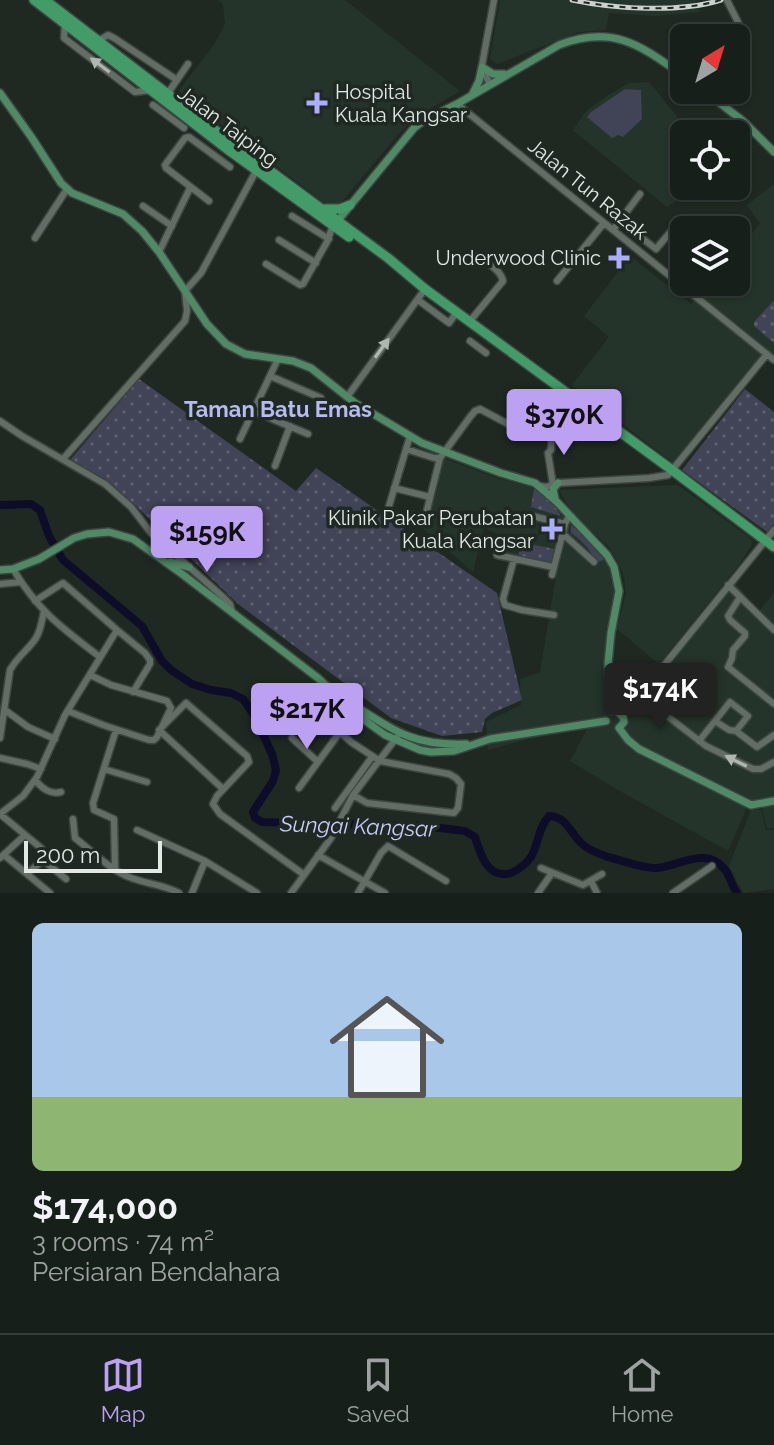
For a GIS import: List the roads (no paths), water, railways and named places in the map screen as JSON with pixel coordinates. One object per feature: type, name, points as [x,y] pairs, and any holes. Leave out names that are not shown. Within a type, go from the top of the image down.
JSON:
[{"type":"highway","name":"Jalan Taiping","points":[[34,0],[151,90],[178,117],[318,211]]},
{"type":"highway","name":"Jalan Taiping","points":[[45,0],[318,211],[332,230],[405,273]]},
{"type":"highway","points":[[215,130],[227,149]]},
{"type":"highway","points":[[318,211],[350,205]]},
{"type":"highway","points":[[348,229],[346,219],[350,205]]},
{"type":"highway","points":[[318,211],[332,230]]},
{"type":"highway","name":"Jalan Taiping","points":[[332,230],[348,229],[774,547]]},
{"type":"main road","points":[[332,230],[414,128],[559,45],[600,36],[631,42],[670,66]]},
{"type":"main road","points":[[472,95],[482,67],[497,75],[509,73]]},
{"type":"main road","points":[[1,98],[67,189],[123,214],[142,231],[207,324],[226,344],[245,354],[293,361],[311,368],[347,397],[443,455],[548,486],[553,489],[557,502]]},
{"type":"main road","points":[[723,104],[774,152]]},
{"type":"main road","points":[[548,486],[557,502],[607,555],[614,567],[618,599],[608,664],[612,711]]},
{"type":"main road","points":[[0,570],[13,569],[39,559],[74,538],[97,532],[133,539],[343,698],[360,717],[385,735],[398,737],[409,747],[431,752],[454,751],[476,743],[606,721]]},
{"type":"main road","points":[[164,560],[189,567]]},
{"type":"main road","points":[[619,728],[624,722],[622,714],[612,711],[606,721],[610,727],[619,728],[628,740],[651,755],[751,805],[774,801]]},
{"type":"street","points":[[490,84],[482,67],[494,0]]},
{"type":"street","points":[[727,0],[738,24]]},
{"type":"street","points":[[98,41],[108,35],[177,80]]},
{"type":"street","points":[[168,93],[188,64]]},
{"type":"street","name":"Jalan Tun Razak","points":[[457,104],[774,360]]},
{"type":"street","points":[[153,105],[178,117],[184,128]]},
{"type":"street","points":[[209,201],[165,165],[189,137],[230,167]]},
{"type":"street","points":[[220,159],[227,149]]},
{"type":"street","points":[[63,459],[185,321],[185,291],[201,273],[256,171]]},
{"type":"street","points":[[159,252],[190,188]]},
{"type":"street","points":[[35,238],[67,189]]},
{"type":"street","points":[[613,230],[640,194]]},
{"type":"street","points":[[143,206],[172,226]]},
{"type":"street","points":[[266,264],[300,285],[316,263],[332,230],[292,216]]},
{"type":"street","points":[[620,221],[656,249],[670,233]]},
{"type":"street","points":[[557,281],[604,223]]},
{"type":"street","points":[[279,240],[316,263]]},
{"type":"street","points":[[470,321],[503,281],[497,270],[485,261],[487,255]]},
{"type":"street","points":[[347,397],[425,289]]},
{"type":"street","points":[[418,300],[449,323],[457,312]]},
{"type":"street","points":[[477,346],[487,334]]},
{"type":"street","points":[[470,341],[486,353]]},
{"type":"street","points":[[552,431],[548,486],[668,475],[767,354]]},
{"type":"street","points":[[240,439],[278,359]]},
{"type":"street","points":[[270,376],[321,398]]},
{"type":"street","points":[[413,515],[425,517],[443,455],[475,411],[486,410],[510,425]]},
{"type":"street","points":[[253,411],[308,434]]},
{"type":"street","points":[[0,421],[120,496],[151,533],[226,600],[233,613]]},
{"type":"street","points":[[275,466],[290,426]]},
{"type":"street","points":[[389,506],[410,436]]},
{"type":"street","points":[[406,449],[434,458],[443,455]]},
{"type":"street","points":[[394,488],[430,497]]},
{"type":"street","points":[[528,515],[565,524]]},
{"type":"street","points":[[497,555],[552,571],[569,516]]},
{"type":"street","points":[[622,714],[774,530]]},
{"type":"street","points":[[563,534],[594,562]]},
{"type":"street","points":[[514,559],[503,599],[505,605],[554,615]]},
{"type":"street","points":[[13,569],[44,611],[100,657]]},
{"type":"street","points":[[0,584],[21,582]]},
{"type":"street","points":[[35,601],[63,583],[145,653],[150,664],[133,692]]},
{"type":"street","points":[[728,585],[774,630]]},
{"type":"street","points":[[740,597],[728,616],[745,636],[733,650],[728,667],[774,704]]},
{"type":"street","points":[[0,738],[10,670],[36,638],[44,611]]},
{"type":"street","points":[[27,874],[43,860],[44,854],[41,848],[0,814],[23,796],[35,780],[68,711],[117,630]]},
{"type":"street","points":[[68,711],[149,740],[157,737],[168,715],[170,705],[167,701],[111,685],[90,675]]},
{"type":"street","points":[[640,695],[699,741],[753,769],[761,769],[774,762]]},
{"type":"street","points":[[699,741],[730,702],[748,716],[736,731]]},
{"type":"street","points":[[159,730],[186,703],[247,756],[249,762],[213,804],[220,814],[303,874]]},
{"type":"street","points":[[5,710],[28,727],[55,739]]},
{"type":"street","points":[[320,714],[380,761],[453,776],[461,784],[457,811],[452,814],[367,803],[353,795]]},
{"type":"street","points":[[715,721],[736,731],[757,747],[774,735]]},
{"type":"street","points":[[115,868],[114,819],[94,810],[93,803],[116,730]]},
{"type":"street","points":[[159,730],[223,789]]},
{"type":"street","points":[[299,788],[340,732]]},
{"type":"street","points":[[291,893],[331,838],[353,795],[398,737]]},
{"type":"street","points":[[292,738],[318,762]]},
{"type":"street","points":[[335,808],[372,757]]},
{"type":"street","points":[[0,758],[41,769]]},
{"type":"street","points":[[104,769],[147,782]]},
{"type":"street","points":[[35,780],[50,792],[61,792]]},
{"type":"street","points":[[73,819],[75,838],[115,868],[129,877],[179,893]]},
{"type":"street","points":[[137,830],[205,861],[257,893]]},
{"type":"street","points":[[25,835],[2,856],[50,893]]},
{"type":"street","points":[[358,893],[388,846],[446,881]]},
{"type":"street","points":[[318,855],[385,893]]},
{"type":"street","points":[[43,860],[66,879]]},
{"type":"street","points":[[192,893],[205,861]]},
{"type":"street","points":[[673,893],[712,866]]},
{"type":"street","points":[[541,868],[583,885],[602,874]]},
{"type":"street","points":[[538,893],[552,873]]},
{"type":"street","points":[[591,881],[597,893]]},
{"type":"waterway","name":"Sungai Kangsar","points":[[0,505],[31,504],[40,510],[49,536],[63,560],[142,626],[162,661],[171,670],[192,684],[243,699],[254,715],[276,770],[273,781],[253,812],[255,818],[262,822],[424,826],[465,831],[475,837],[486,864],[496,873],[503,874],[511,873],[529,860],[549,816],[564,822],[590,850],[632,864],[657,868],[693,859],[710,859],[726,871],[737,893]]},
{"type":"railway","points":[[572,0],[647,8],[686,7],[721,0]]},
{"type":"place","name":"Hospital Kuala Kangsar","points":[[317,103]]},
{"type":"place","name":"Underwood Clinic","points":[[619,258]]},
{"type":"place","name":"Klinik Pakar Perubatan Kuala Kangsar","points":[[552,529]]},
{"type":"district","name":"Taman Batu Emas","points":[[278,409]]}]
